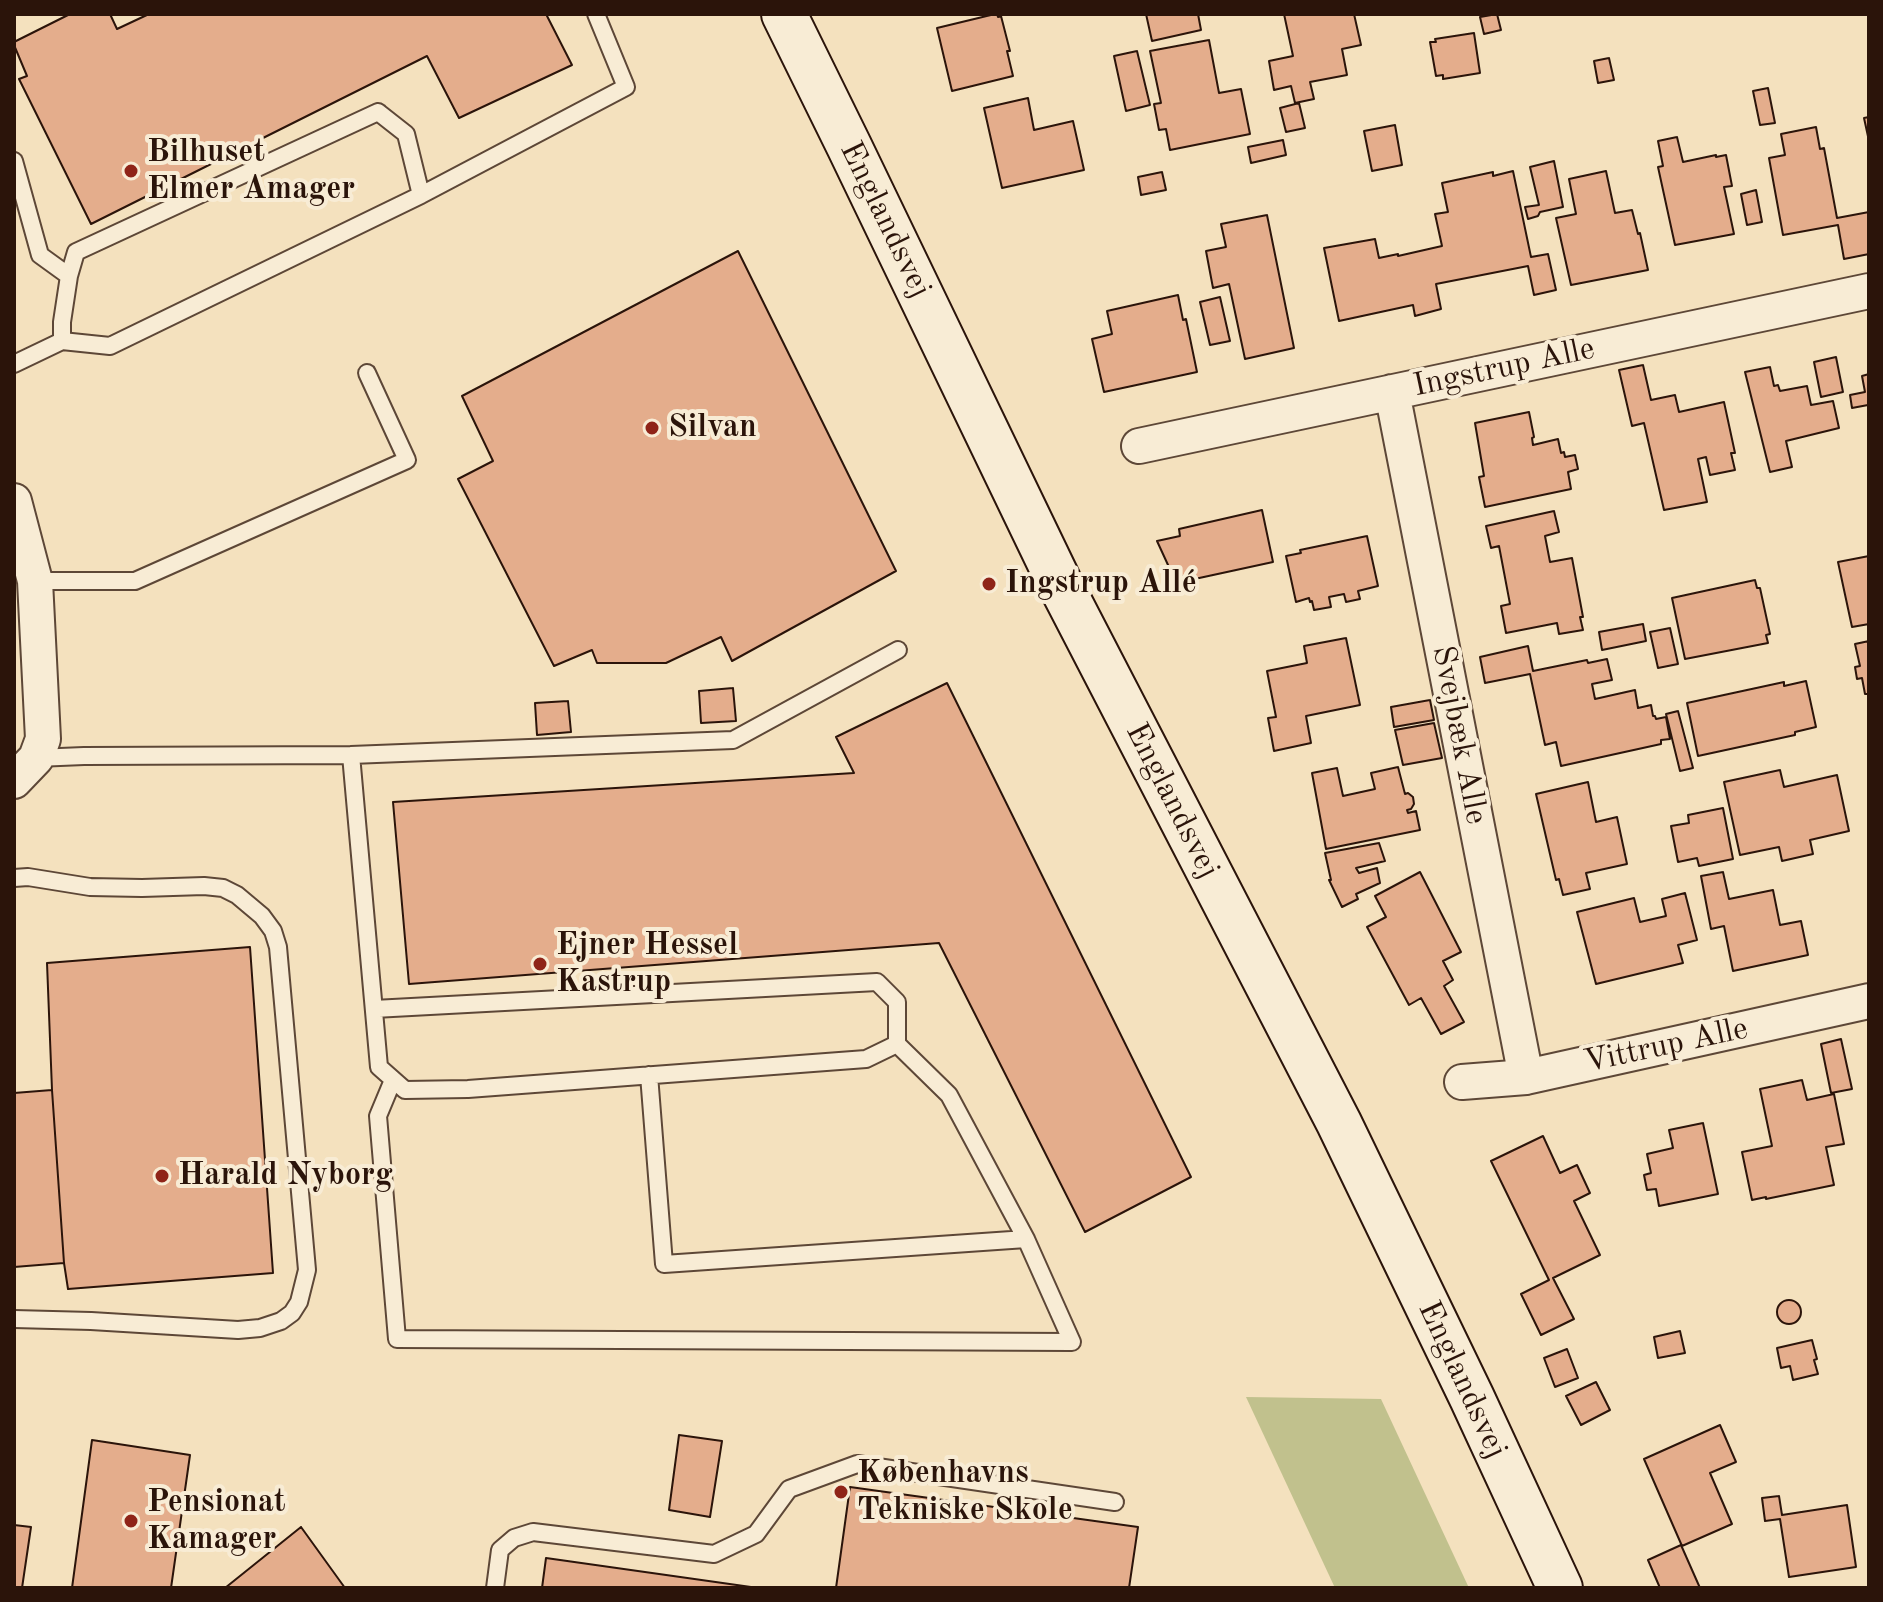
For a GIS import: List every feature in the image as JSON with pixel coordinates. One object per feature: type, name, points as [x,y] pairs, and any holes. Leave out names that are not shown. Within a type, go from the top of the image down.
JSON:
[{"type":"main road","name":"Englandsvej","points":[[784,14],[1059,582],[1346,1137],[1560,1588]]},
{"type":"street","name":"Ingstrup Alle","points":[[1139,446],[1869,291]]},
{"type":"street","name":"Svejbæk Alle","points":[[1392,392],[1526,1077]]},
{"type":"street","points":[[14,501],[35,581],[43,739],[25,769]]},
{"type":"street","name":"Vittrup Alle","points":[[1462,1082],[1526,1077],[1869,1001]]},
{"type":"lane","points":[[14,364],[62,341],[110,346],[421,195],[626,87],[596,14]]},
{"type":"lane","points":[[62,341],[69,276],[76,252],[378,112],[406,134],[421,195]]},
{"type":"lane","points":[[14,161],[40,255],[69,276]]},
{"type":"lane","points":[[35,581],[135,581],[407,460],[367,373]]},
{"type":"lane","points":[[25,769],[84,756],[351,755],[733,740],[898,650]]},
{"type":"lane","points":[[351,755],[379,1067],[405,1090],[468,1089],[866,1059],[897,1044]]},
{"type":"lane","points":[[14,1319],[238,1330],[260,1328],[281,1321],[292,1313],[299,1302],[307,1270],[278,947],[268,923],[237,895],[223,888],[90,887],[21,877]]},
{"type":"lane","points":[[374,1009],[877,982],[897,1002],[897,1044],[949,1095],[1026,1239],[1072,1342],[397,1339],[378,1116],[393,1080]]},
{"type":"lane","points":[[649,1075],[664,1264],[1026,1239]]},
{"type":"lane","points":[[495,1588],[500,1550],[514,1538],[533,1532],[714,1554],[756,1534],[789,1489],[857,1464],[1115,1502]]},
{"type":"green space","points":[[1246,1397],[1381,1399],[1469,1588],[1335,1588]]},
{"type":"building","name":"Bilhuset Elmer Amager","points":[[70,14],[110,14],[117,29],[149,14],[546,14],[572,65],[459,118],[427,56],[91,224],[19,79],[27,76],[14,45],[14,42]]},
{"type":"building","points":[[997,14],[1001,16],[1013,76],[952,91],[937,28]]},
{"type":"building","points":[[1146,14],[1198,14],[1201,30],[1152,41]]},
{"type":"building","points":[[1284,14],[1354,14],[1361,45],[1342,49],[1347,75],[1310,82],[1314,99],[1295,103],[1291,86],[1274,90],[1269,61],[1293,56]]},
{"type":"building","points":[[1497,14],[1501,30],[1484,34],[1480,17]]},
{"type":"building","points":[[1474,33],[1480,73],[1443,79],[1443,75],[1436,76],[1430,42]]},
{"type":"building","points":[[1209,40],[1219,93],[1241,89],[1250,134],[1170,150],[1166,129],[1159,130],[1154,104],[1161,103],[1150,51]]},
{"type":"building","points":[[1137,51],[1150,105],[1126,111],[1114,56]]},
{"type":"building","points":[[1609,58],[1614,80],[1598,83],[1594,61]]},
{"type":"building","points":[[1768,88],[1775,123],[1760,125],[1753,91]]},
{"type":"building","points":[[1028,98],[1034,130],[1073,121],[1084,170],[1002,188],[984,108]]},
{"type":"building","points":[[1299,103],[1305,128],[1286,132],[1280,108]]},
{"type":"building","points":[[1869,117],[1869,141],[1864,118]]},
{"type":"building","points":[[1395,125],[1402,165],[1372,171],[1364,131]]},
{"type":"building","points":[[1816,127],[1820,149],[1824,148],[1837,218],[1869,212],[1869,254],[1844,259],[1838,225],[1783,235],[1769,158],[1785,155],[1781,134]]},
{"type":"building","points":[[1677,137],[1683,162],[1726,155],[1732,186],[1724,187],[1734,234],[1675,245],[1658,167],[1663,166],[1658,141]]},
{"type":"building","points":[[1283,140],[1286,155],[1251,163],[1248,147]]},
{"type":"building","points":[[1554,161],[1563,207],[1540,212],[1538,216],[1528,219],[1525,207],[1539,205],[1530,167]]},
{"type":"building","points":[[1513,171],[1531,257],[1548,254],[1556,290],[1534,295],[1528,266],[1436,284],[1441,309],[1415,316],[1413,305],[1339,321],[1324,248],[1375,239],[1379,258],[1442,246],[1435,214],[1448,212],[1442,183]]},
{"type":"building","points":[[1606,171],[1615,213],[1632,210],[1648,270],[1571,285],[1556,218],[1576,214],[1569,179]]},
{"type":"building","points":[[1162,172],[1166,190],[1141,195],[1138,177]]},
{"type":"building","points":[[1756,190],[1762,222],[1747,225],[1741,194]]},
{"type":"building","points":[[1267,215],[1294,348],[1245,359],[1229,284],[1213,288],[1206,251],[1226,247],[1221,224]]},
{"type":"building","name":"Silvan","points":[[738,251],[896,571],[732,661],[721,637],[666,663],[597,663],[592,650],[554,666],[458,479],[493,461],[462,396]]},
{"type":"building","points":[[1178,295],[1197,372],[1104,392],[1092,339],[1112,334],[1107,311]]},
{"type":"building","points":[[1220,297],[1230,341],[1210,345],[1200,302]]},
{"type":"building","points":[[1836,357],[1843,392],[1821,397],[1814,362]]},
{"type":"building","points":[[1643,365],[1651,400],[1675,395],[1679,412],[1724,402],[1735,453],[1731,453],[1735,470],[1710,475],[1706,457],[1698,459],[1707,502],[1664,510],[1644,423],[1632,426],[1619,370]]},
{"type":"building","points":[[1770,367],[1774,386],[1778,385],[1780,391],[1807,386],[1811,405],[1833,401],[1839,428],[1786,441],[1792,467],[1770,472],[1745,372]]},
{"type":"building","points":[[1869,374],[1869,412],[1868,405],[1852,408],[1850,395],[1865,392],[1862,376]]},
{"type":"building","points":[[1529,412],[1533,445],[1558,439],[1565,457],[1575,455],[1578,469],[1568,472],[1571,489],[1485,507],[1479,477],[1484,476],[1475,423]]},
{"type":"building","points":[[1262,510],[1273,562],[1190,580],[1189,575],[1174,578],[1157,541],[1180,536],[1179,529]]},
{"type":"building","points":[[1554,511],[1559,532],[1545,536],[1550,562],[1572,558],[1583,630],[1559,634],[1557,623],[1506,633],[1501,606],[1510,604],[1499,546],[1491,548],[1486,526]]},
{"type":"building","points":[[1367,536],[1378,586],[1358,591],[1360,599],[1346,602],[1344,594],[1329,597],[1331,607],[1314,610],[1309,598],[1296,602],[1286,556],[1301,553],[1300,550]]},
{"type":"building","points":[[1869,556],[1869,624],[1852,627],[1838,562]]},
{"type":"building","points":[[1755,580],[1757,588],[1760,588],[1770,634],[1766,635],[1768,643],[1685,659],[1672,598]]},
{"type":"building","points":[[1643,624],[1646,641],[1602,650],[1599,632]]},
{"type":"building","points":[[1670,628],[1678,664],[1658,668],[1650,632]]},
{"type":"building","points":[[1346,638],[1360,705],[1306,716],[1311,743],[1274,751],[1268,718],[1276,717],[1267,671],[1307,663],[1304,646]]},
{"type":"building","points":[[1869,641],[1869,694],[1865,694],[1862,678],[1857,679],[1855,667],[1860,666],[1855,644]]},
{"type":"building","points":[[1528,646],[1533,671],[1607,659],[1612,680],[1592,684],[1595,699],[1635,690],[1638,708],[1651,705],[1656,719],[1666,717],[1670,739],[1661,740],[1661,744],[1561,766],[1556,742],[1545,745],[1530,674],[1485,683],[1480,657]]},
{"type":"building","points":[[1806,681],[1816,727],[1795,732],[1795,735],[1698,756],[1687,703],[1784,682],[1784,686]]},
{"type":"building","name":"Ejner Hessel Kastrup","points":[[947,683],[1191,1177],[1085,1232],[939,943],[409,984],[393,802],[854,773],[836,737]]},
{"type":"building","points":[[733,688],[736,721],[701,723],[699,691]]},
{"type":"building","points":[[1430,700],[1434,720],[1394,727],[1391,707]]},
{"type":"building","points":[[568,701],[571,732],[537,735],[535,703]]},
{"type":"building","points":[[1678,711],[1693,768],[1680,771],[1666,714]]},
{"type":"building","points":[[1434,723],[1442,758],[1403,765],[1395,730]]},
{"type":"building","points":[[1398,767],[1405,794],[1413,797],[1414,804],[1407,810],[1408,813],[1416,811],[1420,830],[1326,849],[1312,773],[1337,768],[1343,796],[1375,789],[1371,773]]},
{"type":"building","points":[[1780,770],[1784,787],[1837,775],[1849,831],[1810,840],[1813,854],[1782,861],[1779,847],[1740,855],[1724,782]]},
{"type":"building","points":[[1588,782],[1596,822],[1617,817],[1627,864],[1586,873],[1590,889],[1563,895],[1559,879],[1556,880],[1536,794]]},
{"type":"building","points":[[1723,808],[1733,859],[1699,866],[1697,858],[1678,862],[1671,826],[1689,823],[1688,815]]},
{"type":"building","points":[[1379,843],[1385,861],[1356,868],[1359,873],[1377,868],[1380,883],[1356,894],[1358,899],[1342,907],[1329,880],[1325,853]]},
{"type":"building","points":[[1420,872],[1461,952],[1443,961],[1453,980],[1444,986],[1464,1022],[1441,1034],[1421,998],[1409,1005],[1367,927],[1386,917],[1375,896]]},
{"type":"building","points":[[1723,872],[1729,899],[1773,890],[1780,925],[1801,921],[1808,955],[1733,971],[1724,926],[1711,929],[1701,876]]},
{"type":"building","points":[[1685,893],[1697,940],[1678,945],[1683,963],[1596,984],[1577,912],[1634,898],[1640,922],[1666,916],[1662,899]]},
{"type":"building","name":"Harald Nyborg","points":[[250,947],[273,1273],[68,1289],[52,1090],[47,963]]},
{"type":"building","points":[[1841,1039],[1852,1089],[1831,1093],[1821,1044]]},
{"type":"building","points":[[1802,1080],[1807,1100],[1834,1094],[1844,1144],[1826,1147],[1834,1185],[1752,1200],[1742,1152],[1772,1146],[1760,1089]]},
{"type":"building","points":[[52,1090],[64,1263],[14,1267],[14,1093]]},
{"type":"building","points":[[1703,1123],[1718,1194],[1659,1206],[1656,1189],[1647,1190],[1644,1175],[1651,1173],[1647,1154],[1673,1148],[1669,1130]]},
{"type":"building","points":[[1543,1136],[1560,1173],[1577,1165],[1590,1193],[1574,1201],[1600,1255],[1553,1278],[1574,1319],[1541,1335],[1521,1294],[1549,1280],[1491,1161]]},
{"type":"building","points":[[1789,1300],[1800,1307],[1801,1312],[1794,1323],[1789,1324],[1778,1317],[1777,1312],[1784,1301]]},
{"type":"building","points":[[1680,1331],[1685,1353],[1658,1358],[1654,1337]]},
{"type":"building","points":[[1812,1340],[1818,1374],[1793,1380],[1790,1366],[1781,1368],[1777,1348]]},
{"type":"building","points":[[1567,1349],[1578,1378],[1555,1387],[1544,1358]]},
{"type":"building","points":[[1596,1382],[1610,1410],[1581,1425],[1566,1396]]},
{"type":"building","points":[[1720,1425],[1736,1462],[1710,1473],[1732,1524],[1682,1546],[1644,1459]]},
{"type":"building","points":[[679,1435],[722,1441],[710,1517],[669,1510]]},
{"type":"building","name":"Pensionat Kamager","points":[[92,1440],[190,1455],[171,1588],[72,1588]]},
{"type":"building","points":[[850,1487],[1138,1527],[1129,1588],[836,1588]]},
{"type":"building","points":[[1779,1496],[1782,1515],[1847,1505],[1856,1567],[1789,1577],[1780,1519],[1765,1521],[1762,1498]]},
{"type":"building","points":[[14,1525],[31,1527],[22,1588],[14,1588]]},
{"type":"building","name":"Pensionat Kamager","points":[[301,1527],[345,1588],[225,1588]]},
{"type":"building","points":[[1681,1545],[1700,1588],[1660,1588],[1648,1560]]},
{"type":"building","points":[[546,1558],[758,1588],[542,1588]]},
{"type":"place","name":"Bilhuset Elmer Amager","points":[[131,171]]},
{"type":"place","name":"Silvan","points":[[652,428]]},
{"type":"place","name":"Ingstrup Allé","points":[[989,584]]},
{"type":"place","name":"Ejner Hessel Kastrup","points":[[540,964]]},
{"type":"place","name":"Harald Nyborg","points":[[162,1176]]},
{"type":"place","name":"Københavns Tekniske Skole","points":[[841,1492]]},
{"type":"place","name":"Pensionat Kamager","points":[[131,1521]]}]
